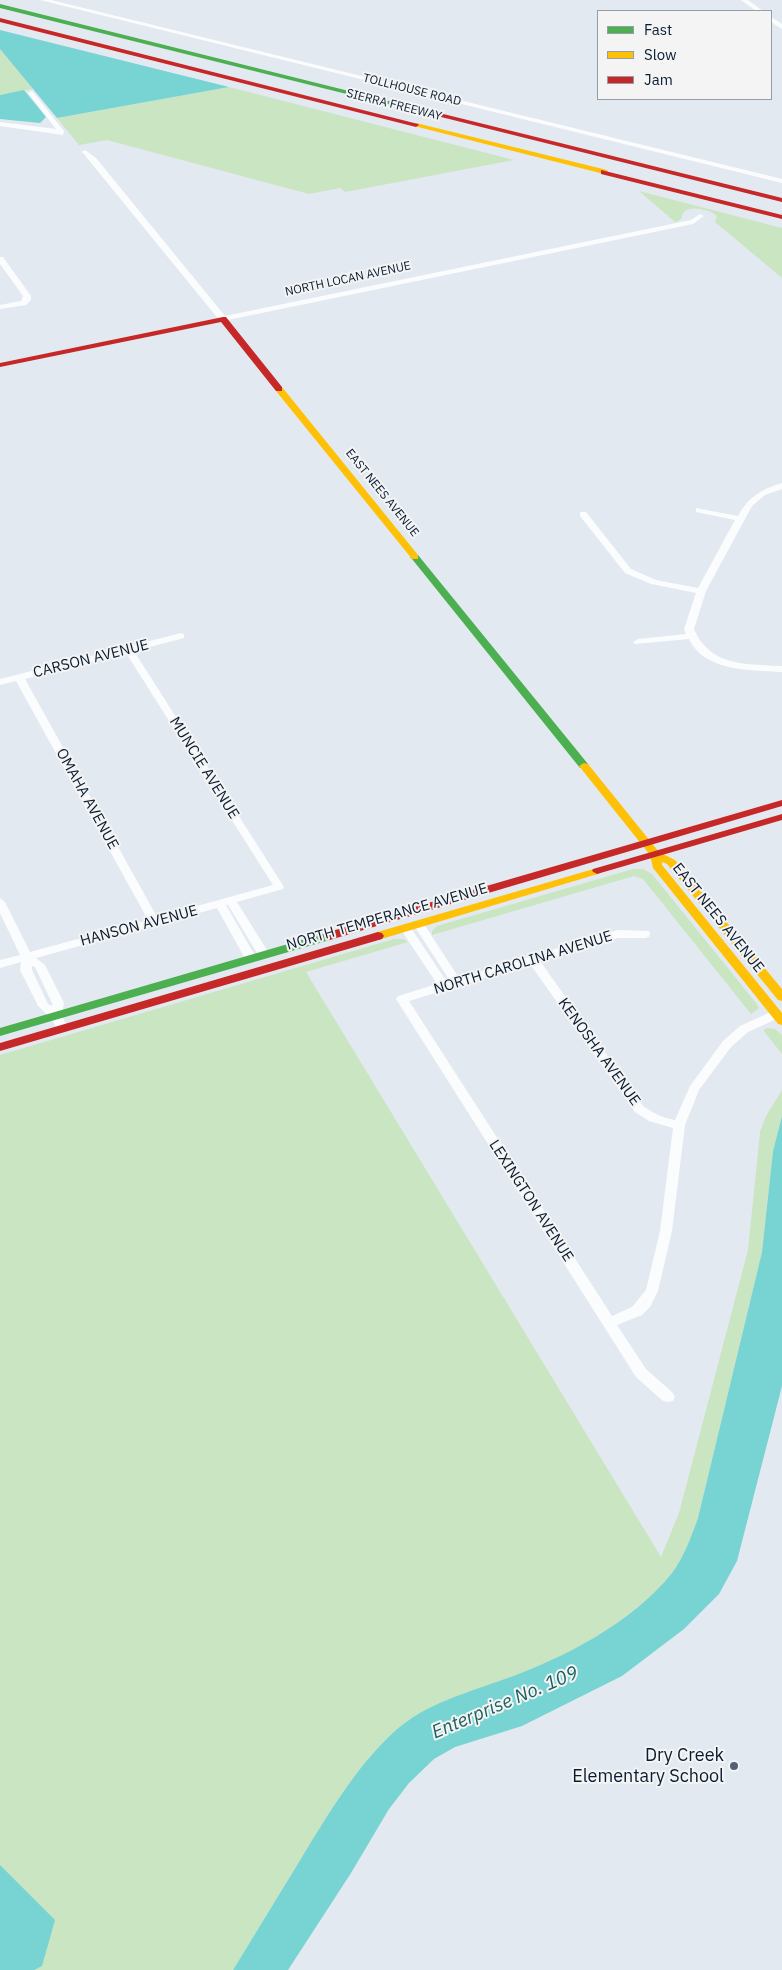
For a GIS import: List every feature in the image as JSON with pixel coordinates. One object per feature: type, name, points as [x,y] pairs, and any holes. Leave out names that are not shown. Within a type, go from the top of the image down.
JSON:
[{"type":"main road","name":"SIERRA FREEWAY","points":[[0,6],[782,200]]},
{"type":"main road","name":"SIERRA FREEWAY","points":[[0,20],[782,216]]},
{"type":"main road","name":"NORTH LOCAN AVENUE","points":[[0,365],[223,319]]},
{"type":"main road","name":"EAST NEES AVENUE","points":[[223,319],[656,854],[671,862],[782,997]]},
{"type":"main road","name":"NORTH TEMPERANCE AVENUE","points":[[0,1032],[782,803]]},
{"type":"main road","name":"NORTH TEMPERANCE AVENUE","points":[[0,1047],[782,817]]},
{"type":"main road","name":"EAST NEES AVENUE","points":[[656,854],[657,866],[779,1018]]},
{"type":"street","name":"TOLLHOUSE ROAD","points":[[43,0],[782,180]]},
{"type":"street","points":[[744,0],[759,10]]},
{"type":"street","points":[[31,93],[62,132],[61,134]]},
{"type":"street","points":[[0,124],[56,131],[61,134]]},
{"type":"street","points":[[0,129],[53,135],[61,134]]},
{"type":"street","name":"EAST NEES AVENUE","points":[[85,152],[223,319]]},
{"type":"street","name":"NORTH LOCAN AVENUE","points":[[223,319],[693,222],[700,216]]},
{"type":"street","points":[[0,259],[28,296],[27,300],[0,308]]},
{"type":"street","points":[[782,486],[762,493],[748,505],[701,591],[689,629],[696,645],[704,652],[727,663],[782,669]]},
{"type":"street","points":[[699,510],[741,518]]},
{"type":"street","points":[[583,514],[628,571],[654,582],[701,591]]},
{"type":"street","name":"CARSON AVENUE","points":[[0,682],[181,636]]},
{"type":"street","points":[[638,642],[691,636]]},
{"type":"street","name":"MUNCIE AVENUE","points":[[128,649],[279,887]]},
{"type":"street","name":"OMAHA AVENUE","points":[[19,677],[154,922]]},
{"type":"street","name":"HANSON AVENUE","points":[[0,964],[279,887]]},
{"type":"street","points":[[231,900],[264,955]]},
{"type":"street","points":[[0,902],[27,957],[39,965],[58,1003],[56,1016],[62,1028]]},
{"type":"street","points":[[220,904],[252,958]]},
{"type":"street","points":[[418,924],[457,983]]},
{"type":"street","points":[[405,928],[444,986]]},
{"type":"street","name":"NORTH CAROLINA AVENUE","points":[[402,999],[618,934],[645,934]]},
{"type":"street","name":"KENOSHA AVENUE","points":[[533,960],[639,1109],[648,1116],[663,1123],[679,1125]]},
{"type":"street","name":"LEXINGTON AVENUE","points":[[402,999],[642,1373],[668,1397]]},
{"type":"street","points":[[609,1323],[637,1311],[645,1303],[652,1291],[666,1232],[679,1125],[694,1089],[727,1044],[755,1023],[779,1018]]},
{"type":"green space","points":[[0,49],[33,89],[0,95]]},
{"type":"green space","points":[[229,87],[514,160],[345,192],[340,188],[309,194],[107,140],[79,145],[57,118]]},
{"type":"green space","points":[[639,191],[782,228],[782,278],[715,222],[717,216],[714,214],[705,210],[690,209],[686,210],[682,218],[675,222]]},
{"type":"green space","points":[[633,869],[643,869],[652,874],[759,1008],[751,1014],[643,879],[634,876],[432,935],[432,931],[437,926]]},
{"type":"green space","points":[[394,939],[403,939],[408,942],[306,972],[661,1557],[679,1513],[748,1250],[760,1132],[766,1116],[782,1090],[782,1116],[773,1151],[762,1252],[698,1518],[693,1532],[684,1554],[676,1567],[656,1591],[638,1607],[597,1636],[531,1670],[436,1705],[396,1730],[369,1758],[344,1790],[233,1970],[0,1970],[0,1055]]},
{"type":"green space","points":[[768,1028],[775,1029],[782,1035],[782,1054],[763,1030]]},
{"type":"water","points":[[0,30],[229,87],[57,118],[0,49]]},
{"type":"water","points":[[24,90],[46,117],[40,123],[0,119],[0,95]]},
{"type":"water","name":"Enterprise No. 109","points":[[782,1116],[782,1386],[737,1561],[719,1594],[684,1629],[622,1676],[522,1726],[455,1747],[434,1759],[409,1783],[389,1809],[351,1873],[288,1970],[233,1970],[344,1790],[369,1758],[396,1730],[434,1706],[550,1661],[596,1637],[637,1608],[656,1591],[676,1567],[687,1547],[698,1518],[762,1252],[773,1151]]},
{"type":"water","points":[[0,1865],[55,1920],[42,1966],[34,1970],[0,1970]]},
{"type":"traffic: fast","points":[[0,6],[399,105]]},
{"type":"traffic: fast","points":[[415,557],[584,766]]},
{"type":"traffic: fast","points":[[0,1032],[329,936]]},
{"type":"traffic: slow","points":[[416,125],[604,172]]},
{"type":"traffic: slow","points":[[279,389],[415,557]]},
{"type":"traffic: slow","points":[[584,766],[655,854],[671,862],[782,997]]},
{"type":"traffic: slow","points":[[655,854],[657,866],[782,1021]]},
{"type":"traffic: slow","points":[[378,936],[597,871]]},
{"type":"traffic: jam","points":[[0,20],[416,125]]},
{"type":"traffic: jam","points":[[399,105],[782,200]]},
{"type":"traffic: jam","points":[[604,172],[782,217]]},
{"type":"traffic: jam","points":[[0,365],[223,319],[279,389]]},
{"type":"traffic: jam","points":[[329,936],[782,803]]},
{"type":"traffic: jam","points":[[597,871],[782,817]]},
{"type":"traffic: jam","points":[[0,1047],[378,936]]},
{"type":"place","name":"Dry Creek Elementary School","points":[[734,1766]]}]
